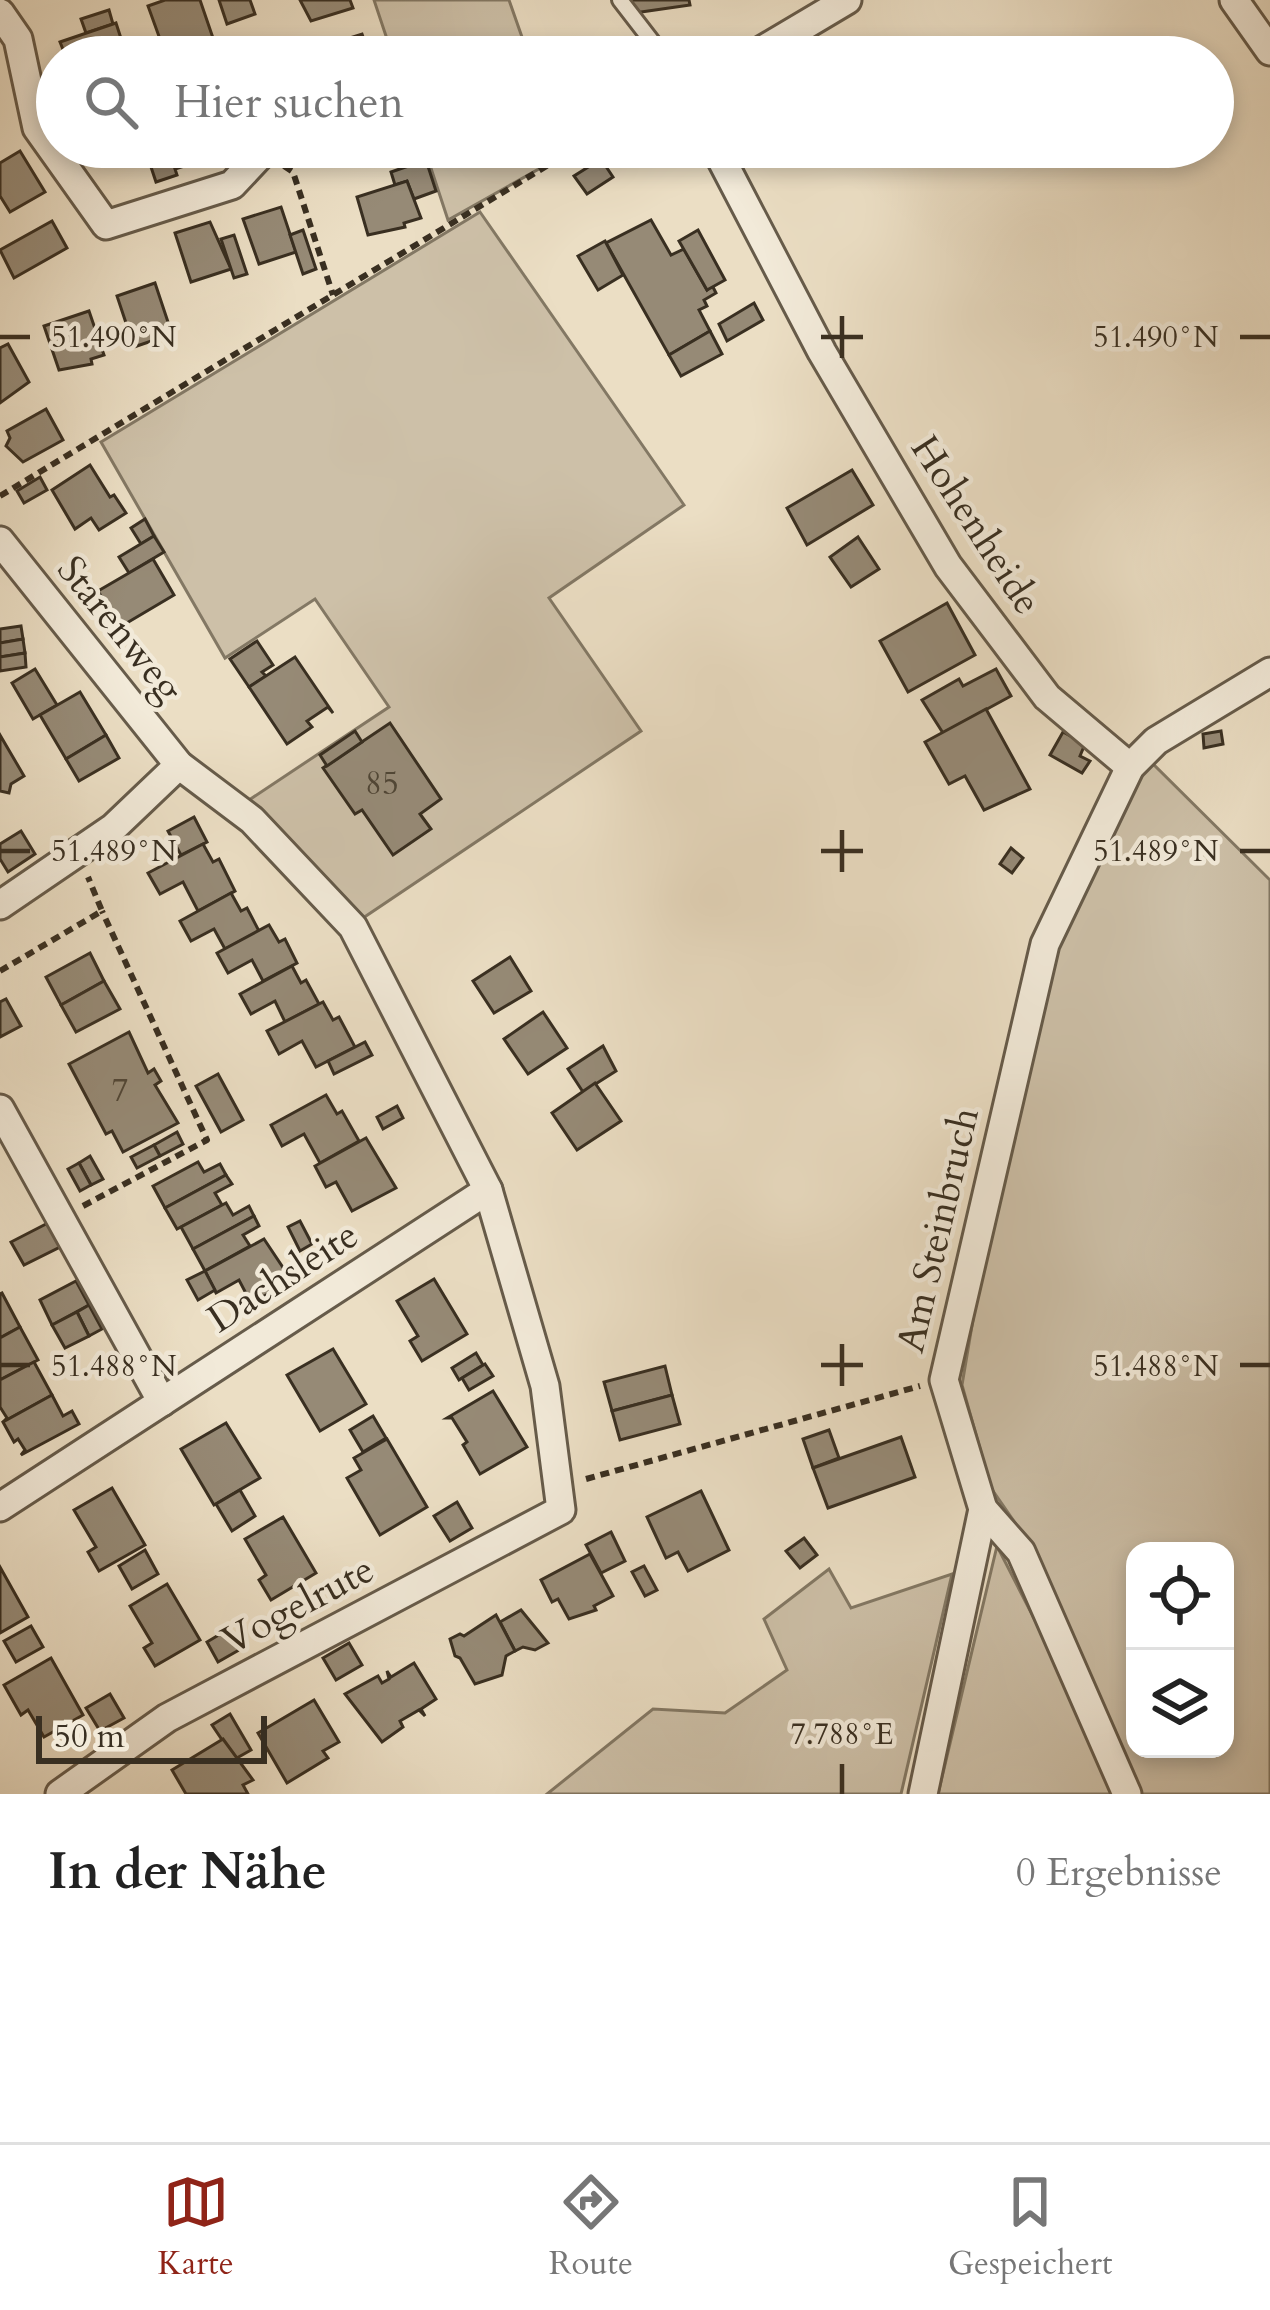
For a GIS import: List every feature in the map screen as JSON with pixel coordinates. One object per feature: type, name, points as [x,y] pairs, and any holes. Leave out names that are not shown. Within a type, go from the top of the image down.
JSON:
[{"type":"street","points":[[786,36],[847,0]]},
{"type":"street","points":[[1234,0],[1270,51]]},
{"type":"street","points":[[0,13],[18,39],[36,123]]},
{"type":"street","points":[[65,168],[106,225],[232,185],[248,168]]},
{"type":"street","name":"Hohenheide","points":[[726,168],[822,352],[948,566],[1047,697],[1130,767]]},
{"type":"street","name":"Starenweg","points":[[0,541],[179,765]]},
{"type":"street","points":[[1130,767],[1156,742],[1270,672]]},
{"type":"street","points":[[0,905],[113,828],[179,765],[252,820],[353,927],[488,1190],[545,1386],[560,1487]]},
{"type":"street","name":"Am Steinbruch","points":[[923,1794],[983,1509],[944,1379],[1045,944],[1130,767]]},
{"type":"street","points":[[0,1109],[162,1402]]},
{"type":"street","name":"Dachsleite","points":[[0,1507],[488,1190]]},
{"type":"street","name":"Vogelrute","points":[[60,1794],[167,1718],[561,1510],[560,1487]]},
{"type":"street","points":[[983,1509],[1021,1552],[1127,1794]]},
{"type":"lane","points":[[620,0],[648,36]]},
{"type":"path","points":[[287,168],[293,172],[333,295]]},
{"type":"path","points":[[0,496],[543,168]]},
{"type":"path","points":[[60,1218],[207,1140],[78,852]]},
{"type":"path","points":[[0,971],[102,910]]},
{"type":"path","points":[[560,1487],[944,1379]]},
{"type":"shaded area","points":[[374,0],[509,0],[522,36],[386,36]]},
{"type":"shaded area","points":[[431,168],[541,168],[448,220]]},
{"type":"shaded area","points":[[480,212],[684,505],[549,598],[641,731],[360,920],[249,800],[389,707],[315,599],[225,658],[101,442]]},
{"type":"shaded area","points":[[1145,756],[1270,880],[1270,1794],[1136,1794],[1035,1552],[991,1488],[962,1385],[999,1165],[1049,948]]},
{"type":"shaded area","points":[[997,1546],[1102,1751],[1119,1794],[938,1794]]},
{"type":"shaded area","points":[[829,1569],[851,1608],[952,1574],[901,1794],[547,1794],[653,1709],[725,1713],[787,1670],[764,1619]]},
{"type":"building","points":[[165,0],[200,0],[212,36],[159,36],[148,6]]},
{"type":"building","points":[[219,0],[250,0],[255,14],[227,24]]},
{"type":"building","points":[[300,0],[350,0],[353,8],[311,21]]},
{"type":"building","points":[[632,0],[689,0],[690,5],[634,13]]},
{"type":"building","points":[[109,10],[113,24],[86,33],[81,19]]},
{"type":"building","points":[[116,23],[120,36],[78,36]]},
{"type":"building","points":[[20,151],[45,192],[10,212],[0,196],[0,163]]},
{"type":"building","points":[[151,168],[178,168],[177,175],[156,182]]},
{"type":"building","points":[[429,168],[436,191],[414,199],[407,181],[395,185],[391,172]]},
{"type":"building","points":[[587,168],[607,168],[613,177],[587,194],[574,176]]},
{"type":"building","points":[[407,181],[421,218],[404,223],[405,227],[368,235],[357,197]]},
{"type":"building","points":[[281,207],[296,252],[259,264],[243,219]]},
{"type":"building","points":[[651,220],[671,255],[684,249],[707,290],[712,285],[716,293],[699,310],[710,331],[669,355],[606,243]]},
{"type":"building","points":[[52,221],[67,248],[14,278],[0,250]]},
{"type":"building","points":[[210,222],[231,269],[191,282],[175,233]]},
{"type":"building","points":[[303,230],[316,269],[303,274],[290,235]]},
{"type":"building","points":[[698,230],[725,280],[707,290],[679,241]]},
{"type":"building","points":[[234,235],[247,274],[234,278],[221,239]]},
{"type":"building","points":[[605,241],[623,275],[598,290],[578,256]]},
{"type":"building","points":[[155,283],[172,334],[134,347],[117,296]]},
{"type":"building","points":[[754,303],[763,320],[727,341],[719,324]]},
{"type":"building","points":[[89,311],[104,355],[91,359],[92,364],[59,370],[44,326]]},
{"type":"building","points":[[710,331],[722,354],[681,376],[669,355]]},
{"type":"building","points":[[8,344],[29,382],[0,403],[0,348]]},
{"type":"building","points":[[46,409],[63,440],[23,462],[6,446],[7,431]]},
{"type":"building","points":[[90,465],[126,513],[99,530],[91,518],[75,529],[52,490]]},
{"type":"building","points":[[852,470],[873,505],[807,545],[787,508]]},
{"type":"building","points":[[40,477],[47,490],[24,503],[17,491]]},
{"type":"building","points":[[145,519],[154,536],[141,544],[131,528]]},
{"type":"building","points":[[154,536],[164,552],[129,573],[119,557]]},
{"type":"building","points":[[858,537],[879,569],[851,587],[830,557]]},
{"type":"building","points":[[153,559],[174,595],[120,627],[98,591]]},
{"type":"building","points":[[947,603],[975,655],[908,692],[880,641]]},
{"type":"building","points":[[21,626],[23,639],[0,643],[0,629]]},
{"type":"building","points":[[23,639],[25,653],[0,657],[0,643]]},
{"type":"building","points":[[257,641],[273,665],[249,687],[230,659]]},
{"type":"building","points":[[25,653],[26,667],[0,671],[0,657]]},
{"type":"building","points":[[295,657],[333,713],[328,707],[307,721],[312,727],[287,744],[249,687]]},
{"type":"building","points":[[35,669],[57,705],[33,719],[12,683]]},
{"type":"building","points":[[996,669],[1011,696],[943,733],[922,700],[959,679],[963,686]]},
{"type":"building","points":[[80,692],[106,735],[66,759],[40,715]]},
{"type":"building","points":[[986,709],[1030,789],[984,810],[965,776],[949,784],[925,742]]},
{"type":"building","points":[[390,723],[441,799],[420,814],[431,829],[393,855],[362,810],[355,814],[323,768]]},
{"type":"building","points":[[355,731],[362,742],[327,766],[320,755]]},
{"type":"building","points":[[1221,731],[1223,744],[1204,748],[1203,734]]},
{"type":"building","points":[[1063,732],[1085,744],[1080,756],[1090,761],[1082,773],[1050,755]]},
{"type":"building","points":[[0,735],[24,776],[11,784],[9,793],[0,791]]},
{"type":"building","points":[[106,735],[119,758],[79,781],[66,759]]},
{"type":"building","points":[[194,817],[207,842],[181,855],[168,831]]},
{"type":"building","points":[[21,831],[35,854],[8,872],[0,859],[0,844]]},
{"type":"building","points":[[203,844],[213,862],[219,859],[235,891],[198,911],[183,882],[160,894],[148,873]]},
{"type":"building","points":[[1011,848],[1023,858],[1012,873],[1000,864]]},
{"type":"building","points":[[231,893],[241,911],[247,908],[259,931],[225,949],[214,929],[191,941],[180,921]]},
{"type":"building","points":[[269,925],[279,942],[285,939],[297,963],[263,981],[252,960],[228,973],[217,953]]},
{"type":"building","points":[[90,953],[104,981],[61,1005],[46,977]]},
{"type":"building","points":[[510,957],[531,991],[494,1013],[473,981]]},
{"type":"building","points":[[292,966],[319,1004],[285,1022],[275,1001],[251,1014],[240,994]]},
{"type":"building","points":[[104,981],[120,1009],[76,1032],[61,1005]]},
{"type":"building","points":[[6,999],[21,1026],[0,1037],[0,1002]]},
{"type":"building","points":[[323,1002],[333,1020],[339,1017],[355,1047],[316,1067],[302,1041],[279,1054],[267,1031]]},
{"type":"building","points":[[543,1012],[567,1048],[528,1074],[504,1039]]},
{"type":"building","points":[[129,1032],[148,1073],[154,1069],[161,1081],[155,1085],[178,1123],[123,1152],[112,1131],[106,1134],[69,1064]]},
{"type":"building","points":[[365,1042],[372,1055],[334,1074],[328,1061]]},
{"type":"building","points":[[603,1046],[616,1071],[583,1092],[568,1069]]},
{"type":"building","points":[[218,1074],[243,1120],[221,1132],[196,1086]]},
{"type":"building","points":[[595,1083],[621,1121],[577,1150],[552,1113]]},
{"type":"building","points":[[326,1095],[337,1114],[342,1111],[359,1141],[320,1163],[304,1134],[282,1146],[271,1125]]},
{"type":"building","points":[[397,1106],[403,1118],[383,1129],[377,1117]]},
{"type":"building","points":[[177,1132],[183,1144],[160,1156],[154,1145]]},
{"type":"building","points":[[366,1138],[396,1188],[352,1211],[336,1182],[326,1187],[315,1166]]},
{"type":"building","points":[[154,1145],[160,1156],[137,1168],[131,1157]]},
{"type":"building","points":[[90,1156],[103,1179],[91,1185],[79,1163]]},
{"type":"building","points":[[198,1162],[204,1172],[220,1164],[226,1175],[165,1208],[153,1186]]},
{"type":"building","points":[[79,1163],[91,1185],[80,1191],[68,1169]]},
{"type":"building","points":[[226,1175],[232,1184],[215,1193],[222,1205],[177,1229],[165,1208]]},
{"type":"building","points":[[226,1203],[233,1215],[249,1206],[254,1216],[193,1249],[181,1227]]},
{"type":"building","points":[[254,1216],[259,1226],[243,1235],[250,1246],[205,1271],[193,1249]]},
{"type":"building","points":[[300,1221],[312,1244],[300,1251],[288,1227]]},
{"type":"building","points":[[48,1223],[60,1247],[24,1265],[11,1242]]},
{"type":"building","points":[[264,1239],[292,1281],[251,1303],[239,1280],[216,1293],[205,1271]]},
{"type":"building","points":[[205,1271],[215,1290],[198,1300],[187,1280]]},
{"type":"building","points":[[434,1279],[467,1334],[422,1361],[410,1341],[418,1336],[397,1301]]},
{"type":"building","points":[[76,1281],[89,1305],[52,1325],[40,1300]]},
{"type":"building","points":[[0,1294],[20,1327],[0,1338]]},
{"type":"building","points":[[89,1305],[102,1329],[89,1336],[77,1312]]},
{"type":"building","points":[[77,1312],[89,1336],[65,1348],[52,1325]]},
{"type":"building","points":[[20,1327],[38,1360],[0,1380],[0,1338]]},
{"type":"building","points":[[333,1349],[366,1404],[320,1431],[287,1375]]},
{"type":"building","points":[[476,1353],[483,1365],[459,1380],[452,1368]]},
{"type":"building","points":[[34,1362],[52,1395],[3,1422],[7,1418],[0,1407],[0,1380]]},
{"type":"building","points":[[485,1364],[493,1376],[469,1390],[462,1378]]},
{"type":"building","points":[[665,1366],[672,1395],[612,1411],[604,1382]]},
{"type":"building","points":[[493,1391],[527,1447],[480,1474],[463,1445],[467,1442],[452,1418],[447,1418]]},
{"type":"building","points":[[52,1395],[63,1416],[72,1411],[79,1424],[21,1455],[25,1450],[18,1439],[14,1442],[3,1422]]},
{"type":"building","points":[[672,1395],[680,1424],[620,1440],[612,1411]]},
{"type":"building","points":[[373,1416],[386,1438],[363,1452],[350,1430]]},
{"type":"building","points":[[226,1423],[260,1478],[214,1505],[181,1449]]},
{"type":"building","points":[[829,1430],[839,1458],[813,1468],[803,1439]]},
{"type":"building","points":[[901,1437],[915,1477],[828,1508],[813,1468]]},
{"type":"building","points":[[387,1439],[427,1507],[380,1535],[347,1478],[361,1470],[354,1458]]},
{"type":"building","points":[[112,1488],[145,1545],[99,1571],[88,1552],[96,1547],[74,1510]]},
{"type":"building","points":[[240,1490],[255,1516],[232,1531],[216,1504]]},
{"type":"building","points":[[701,1491],[729,1550],[688,1571],[678,1552],[666,1558],[647,1517]]},
{"type":"building","points":[[457,1502],[472,1528],[450,1541],[434,1516]]},
{"type":"building","points":[[283,1517],[316,1573],[271,1600],[259,1580],[266,1575],[245,1539]]},
{"type":"building","points":[[611,1532],[625,1561],[601,1573],[586,1545]]},
{"type":"building","points":[[804,1538],[817,1555],[800,1568],[786,1551]]},
{"type":"building","points":[[145,1550],[158,1574],[132,1589],[119,1566]]},
{"type":"building","points":[[590,1554],[613,1596],[594,1606],[596,1610],[569,1619],[558,1599],[552,1602],[541,1580]]},
{"type":"building","points":[[644,1566],[657,1590],[645,1596],[632,1572]]},
{"type":"building","points":[[0,1567],[28,1617],[0,1633]]},
{"type":"building","points":[[167,1584],[200,1640],[155,1666],[144,1648],[152,1643],[130,1606]]},
{"type":"building","points":[[521,1610],[548,1643],[535,1650],[515,1651],[500,1622]]},
{"type":"building","points":[[496,1615],[515,1651],[506,1656],[502,1675],[475,1684],[455,1656],[450,1639],[464,1636]]},
{"type":"building","points":[[31,1626],[43,1647],[16,1662],[4,1641]]},
{"type":"building","points":[[227,1630],[239,1650],[218,1662],[207,1642]]},
{"type":"building","points":[[349,1643],[362,1665],[336,1680],[323,1658]]},
{"type":"building","points":[[51,1658],[83,1715],[44,1737],[28,1710],[21,1715],[4,1685]]},
{"type":"building","points":[[414,1663],[436,1699],[421,1709],[425,1716],[419,1710],[400,1721],[403,1727],[382,1742],[345,1694],[378,1676],[382,1683],[389,1679],[387,1671],[391,1677]]},
{"type":"building","points":[[110,1694],[124,1718],[100,1731],[86,1708]]},
{"type":"building","points":[[314,1700],[339,1742],[323,1751],[328,1758],[287,1783],[258,1733]]},
{"type":"building","points":[[230,1714],[251,1750],[235,1759],[212,1725]]},
{"type":"building","points":[[223,1739],[253,1780],[243,1785],[248,1794],[186,1794],[172,1770]]}]
